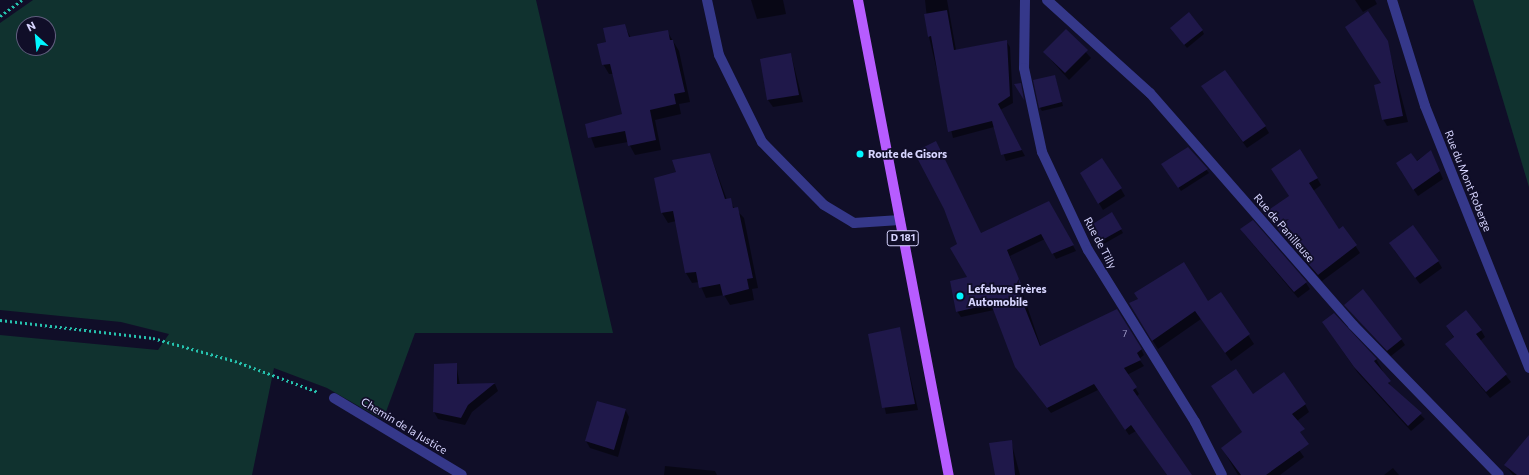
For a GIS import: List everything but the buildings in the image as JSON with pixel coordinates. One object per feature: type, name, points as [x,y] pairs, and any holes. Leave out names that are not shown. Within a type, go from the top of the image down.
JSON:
[{"type":"main road","name":"D 181","points":[[858,0],[949,475]]},
{"type":"street","points":[[706,0],[719,55],[762,142],[824,205],[854,223],[900,220]]},
{"type":"street","name":"Rue de Tilly","points":[[1025,0],[1024,68],[1042,152],[1088,250],[1194,422],[1222,475]]},
{"type":"street","name":"Rue de Panilleuse","points":[[1047,0],[1150,92],[1353,325],[1499,475]]},
{"type":"street","name":"Rue du Mont Roberge","points":[[1392,0],[1425,106],[1529,368]]},
{"type":"street","name":"Chemin de la Justice","points":[[334,398],[462,475]]},
{"type":"path","points":[[0,16],[22,0]]},
{"type":"path","points":[[0,320],[153,338],[235,361],[334,398]]},
{"type":"green space","points":[[33,0],[536,0],[613,333],[415,333],[383,420],[327,388],[274,368],[252,475],[0,475],[0,335],[158,350],[169,334],[121,322],[0,310],[0,23]]},
{"type":"green space","points":[[1473,0],[1529,0],[1529,187]]},
{"type":"place","name":"Route de Gisors","points":[[860,154]]},
{"type":"place","name":"Lefebvre Frères Automobile","points":[[960,296]]}]
